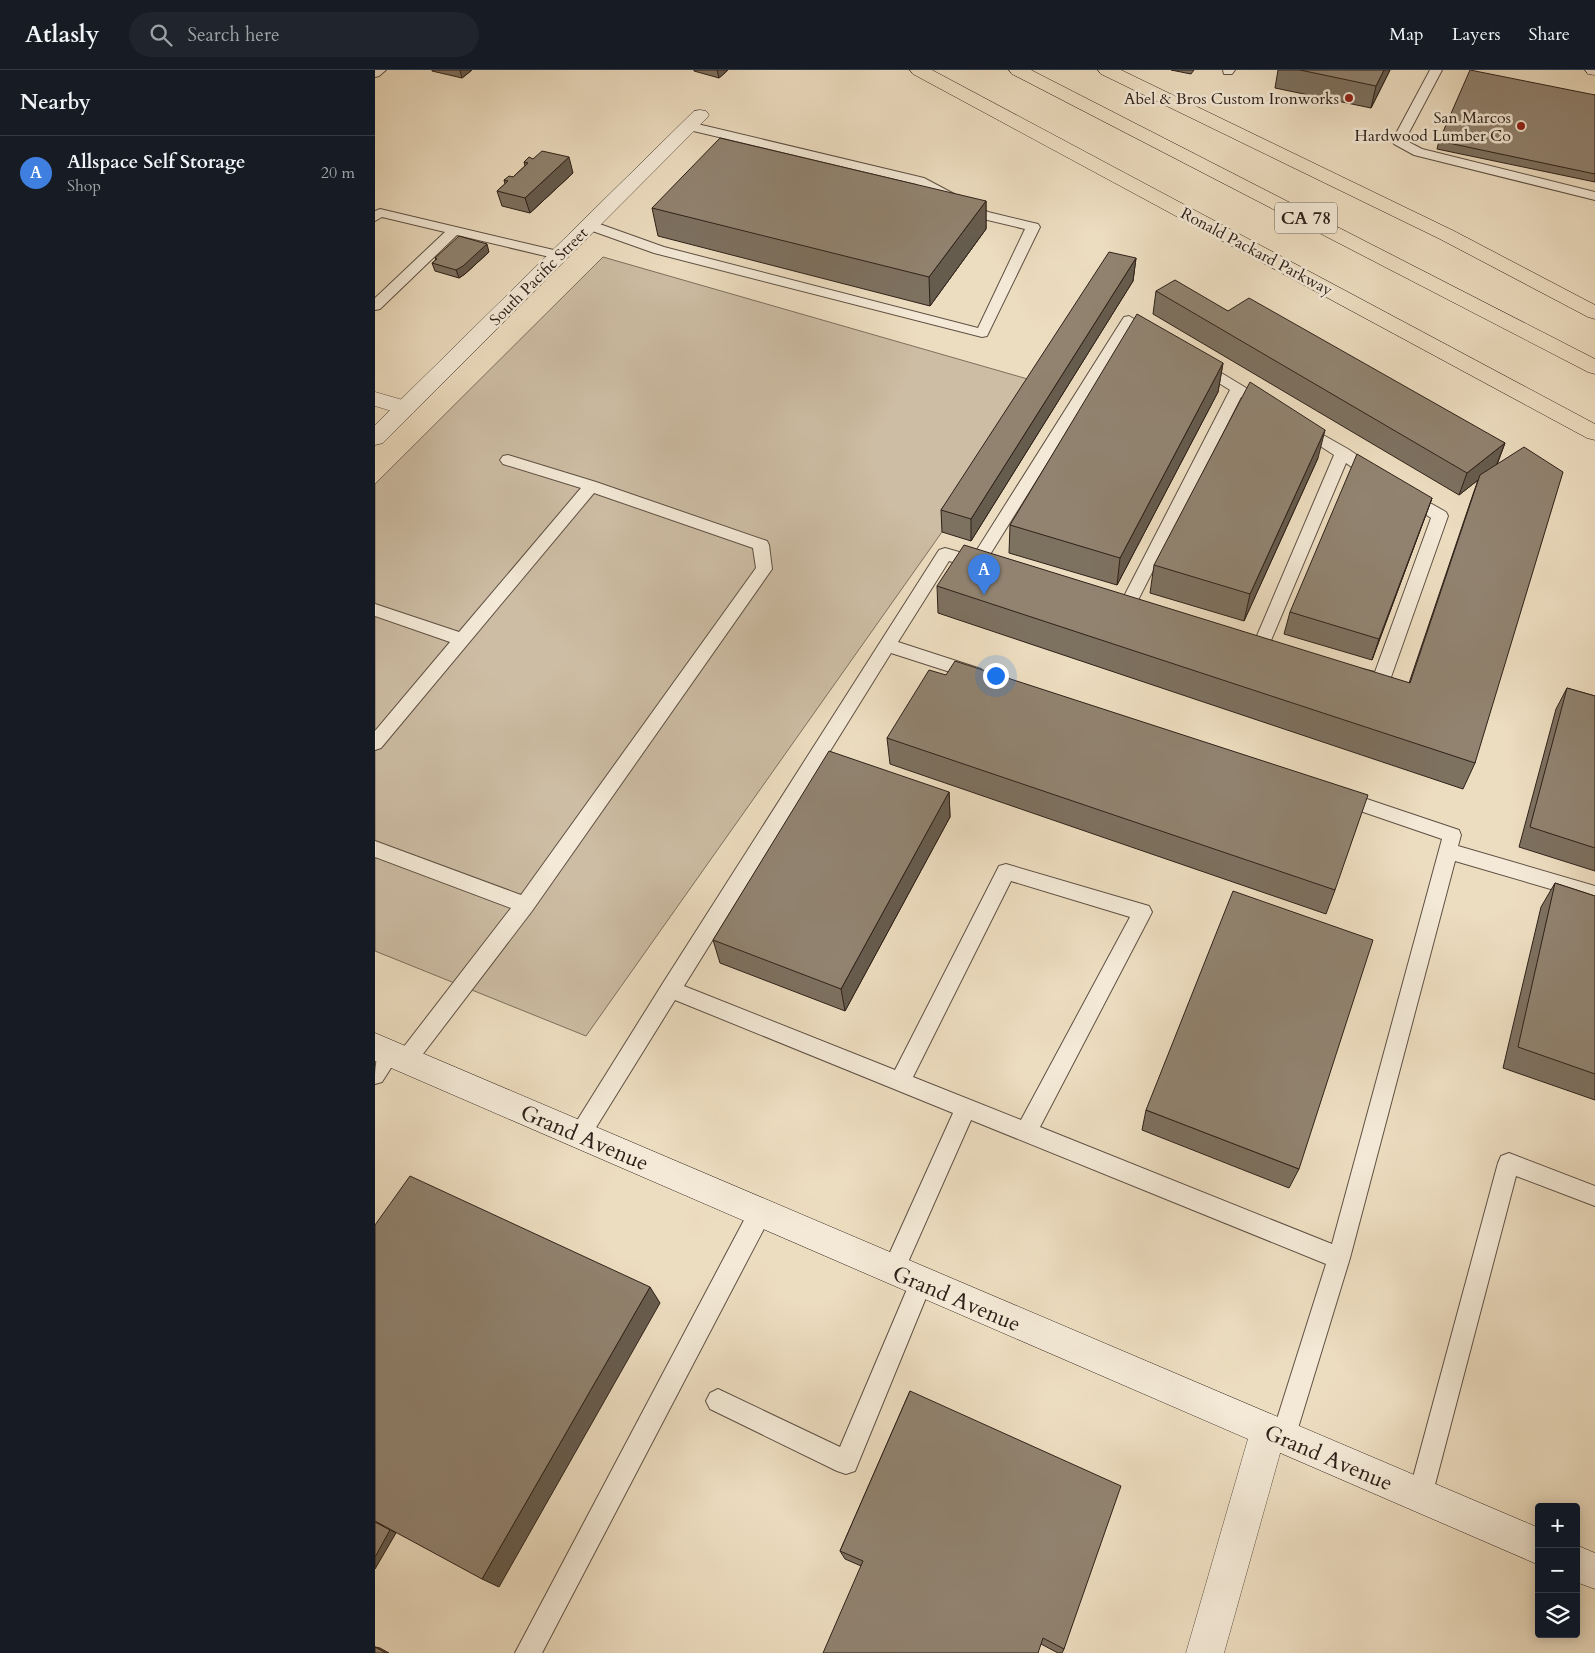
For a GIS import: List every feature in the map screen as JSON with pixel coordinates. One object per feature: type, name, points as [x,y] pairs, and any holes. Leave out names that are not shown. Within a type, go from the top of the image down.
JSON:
[{"type":"highway","name":"Ronald Packard Parkway","points":[[919,70],[1595,433]]},
{"type":"highway","name":"CA 78","points":[[1017,70],[1595,366]]},
{"type":"highway","points":[[1107,70],[1447,235],[1595,313]]},
{"type":"highway","points":[[1447,235],[1595,298]]},
{"type":"highway","points":[[1334,292],[1595,447]]},
{"type":"street","name":"South Pacific Street","points":[[375,438],[695,120]]},
{"type":"street","points":[[375,399],[405,408]]},
{"type":"street","name":"Grand Avenue","points":[[386,1058],[579,1135],[1535,1545]]},
{"type":"street","points":[[1209,1652],[1276,1435]]},
{"type":"street","points":[[1580,1565],[1595,1571]]},
{"type":"lane","points":[[375,74],[380,70]]},
{"type":"lane","points":[[1436,70],[1398,141],[1418,152],[1595,196]]},
{"type":"lane","points":[[589,225],[659,250],[982,334],[1033,227],[984,214],[920,181],[695,120]]},
{"type":"lane","points":[[375,217],[380,213],[559,255]]},
{"type":"lane","points":[[375,306],[455,230]]},
{"type":"lane","points":[[977,563],[1129,320],[1171,346]]},
{"type":"lane","points":[[1187,357],[1440,516],[1381,680],[1344,669]]},
{"type":"lane","points":[[1127,606],[1237,389]]},
{"type":"lane","points":[[1261,645],[1343,454]]},
{"type":"lane","points":[[386,1058],[525,905],[764,569],[761,545],[591,486],[508,460]]},
{"type":"lane","points":[[375,743],[460,639],[591,486]]},
{"type":"lane","points":[[579,1135],[945,554],[996,568]]},
{"type":"lane","points":[[1108,601],[1146,612]]},
{"type":"lane","points":[[375,610],[460,639]]},
{"type":"lane","points":[[1242,640],[1279,651]]},
{"type":"lane","points":[[887,645],[991,680]]},
{"type":"lane","points":[[1276,1435],[1339,1258],[1452,835],[1320,790]]},
{"type":"lane","points":[[375,849],[525,905]]},
{"type":"lane","points":[[1448,851],[1595,894]]},
{"type":"lane","points":[[900,1082],[1006,872],[1141,912],[1026,1132]]},
{"type":"lane","points":[[670,989],[1339,1258]]},
{"type":"lane","points":[[718,1401],[846,1462],[907,1276],[966,1108]]},
{"type":"lane","points":[[1420,1496],[1509,1163],[1595,1196]]},
{"type":"lane","points":[[528,1653],[760,1213]]},
{"type":"shaded area","points":[[603,257],[1038,382],[942,532],[586,1036],[375,951],[375,484]]},
{"type":"building","points":[[1300,70],[1384,70],[1376,86]]},
{"type":"building","name":"San Marcos Hardwood Lumber Co","points":[[1470,70],[1595,95],[1595,174],[1439,141]]},
{"type":"building","points":[[720,138],[986,201],[929,277],[652,208]]},
{"type":"building","points":[[542,151],[569,157],[525,198],[497,191],[508,181],[504,180],[509,176],[513,177],[528,163],[524,162],[529,157],[533,159]]},
{"type":"building","points":[[459,236],[487,244],[456,270],[432,263],[437,259],[435,258]]},
{"type":"building","points":[[1109,252],[1136,258],[971,519],[941,510]]},
{"type":"building","points":[[1175,280],[1228,311],[1249,298],[1505,443],[1467,473],[1156,291]]},
{"type":"building","points":[[1137,314],[1223,363],[1120,558],[1010,525]]},
{"type":"building","points":[[1250,382],[1325,430],[1250,594],[1154,565]]},
{"type":"building","points":[[1524,447],[1563,472],[1475,763],[937,586],[964,545],[1410,683],[1480,475]]},
{"type":"building","points":[[1357,454],[1432,498],[1379,639],[1290,612]]},
{"type":"building","points":[[955,661],[1368,795],[1335,890],[887,738],[929,670],[946,675]]},
{"type":"building","points":[[1567,688],[1595,696],[1595,848],[1530,827]]},
{"type":"building","points":[[829,751],[949,792],[841,989],[713,940]]},
{"type":"building","points":[[1555,883],[1595,896],[1595,1074],[1518,1047]]},
{"type":"building","points":[[1233,891],[1373,940],[1299,1169],[1146,1110]]},
{"type":"building","points":[[410,1176],[650,1287],[482,1579],[375,1521],[375,1225]]},
{"type":"building","points":[[910,1391],[1121,1486],[1064,1649],[1043,1638],[1038,1653],[823,1653],[863,1561],[840,1551]]},
{"type":"building","points":[[375,1522],[390,1530],[375,1557]]},
{"type":"building","points":[[375,1647],[386,1653],[375,1653]]},
{"type":"place","name":"Abel & Bros Custom Ironworks","points":[[1349,98]]},
{"type":"place","name":"San Marcos Hardwood Lumber Co","points":[[1521,126]]},
{"type":"place","name":"Allspace Self Storage","points":[[984,595]]}]
